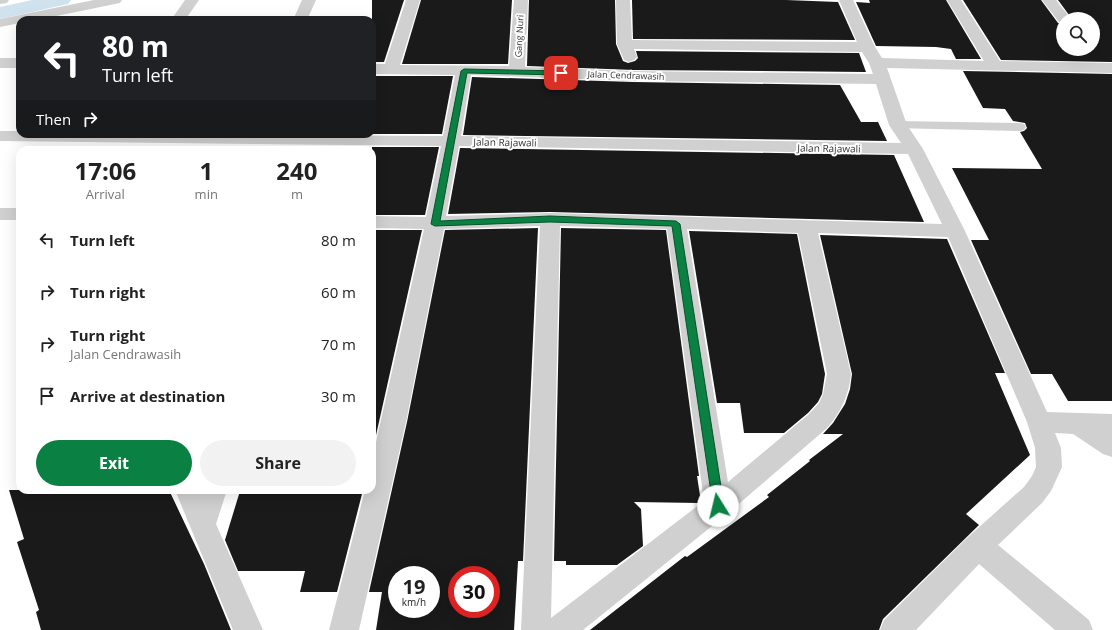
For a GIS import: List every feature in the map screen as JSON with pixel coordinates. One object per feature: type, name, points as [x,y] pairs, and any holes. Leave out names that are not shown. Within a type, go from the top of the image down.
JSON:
[{"type":"street","points":[[61,15],[114,0]]},
{"type":"street","points":[[181,16],[192,0]]},
{"type":"street","points":[[302,16],[309,0]]},
{"type":"street","points":[[391,69],[413,0]]},
{"type":"street","name":"Gang Nuri","points":[[517,72],[521,0]]},
{"type":"street","points":[[623,0],[625,44],[634,76]]},
{"type":"street","points":[[846,0],[875,63],[898,125],[914,149],[955,231],[1039,422],[1048,448],[1049,467],[1042,483],[1033,495],[978,546],[895,630]]},
{"type":"street","points":[[954,0],[994,64]]},
{"type":"street","points":[[1049,0],[1058,12]]},
{"type":"street","points":[[0,23],[16,21]]},
{"type":"street","points":[[625,44],[875,63],[994,64],[1108,68]]},
{"type":"street","points":[[1095,56],[1108,68]]},
{"type":"street","points":[[0,63],[16,63]]},
{"type":"street","name":"Jalan Cendrawasih","points":[[376,69],[634,76],[875,63]]},
{"type":"street","points":[[344,630],[372,521],[435,224],[464,71]]},
{"type":"street","name":"Jalan Rajawali","points":[[0,136],[16,136]]},
{"type":"street","name":"Jalan Rajawali","points":[[180,138],[914,149]]},
{"type":"street","points":[[0,214],[16,214]]},
{"type":"street","points":[[376,222],[435,224],[550,219],[676,224],[806,226],[955,231]]},
{"type":"street","points":[[536,630],[550,219]]},
{"type":"street","points":[[676,224],[718,506]]},
{"type":"street","points":[[560,630],[718,506],[818,421],[830,408],[838,392],[839,374],[806,226]]},
{"type":"street","points":[[1039,422],[1112,424]]},
{"type":"street","points":[[1078,424],[1112,447]]},
{"type":"street","points":[[190,494],[248,630]]},
{"type":"street","points":[[202,525],[213,494]]},
{"type":"street","points":[[978,546],[1078,630]]},
{"type":"lane","points":[[898,125],[1020,127]]},
{"type":"building","points":[[372,0],[404,0],[384,62],[376,62],[376,16],[372,16]]},
{"type":"building","points":[[421,0],[512,0],[508,64],[402,64]]},
{"type":"building","points":[[529,0],[615,0],[616,44],[623,61],[628,63],[635,61],[638,58],[636,51],[859,53],[866,72],[634,70],[527,66]]},
{"type":"building","points":[[632,0],[786,0],[838,2],[855,40],[633,39]]},
{"type":"building","points":[[869,0],[946,0],[981,59],[956,59],[951,49],[936,47],[876,46],[856,2],[870,3]]},
{"type":"building","points":[[963,0],[1041,0],[1056,20],[1056,56],[1100,56],[1100,12],[1067,12],[1058,0],[1112,0],[1112,62],[1001,60]]},
{"type":"building","points":[[963,71],[1112,74],[1112,401],[1068,401],[1052,374],[1031,374],[971,240],[989,240],[952,168],[1042,169],[1020,132],[1027,128],[1025,123],[1013,121],[1005,109],[983,108]]},
{"type":"building","points":[[376,76],[453,76],[442,134],[376,134]]},
{"type":"building","points":[[472,77],[634,82],[840,85],[861,122],[878,122],[887,141],[463,135]]},
{"type":"building","points":[[376,147],[439,147],[425,215],[376,215]]},
{"type":"building","points":[[460,148],[894,155],[924,222],[550,212],[448,214]]},
{"type":"building","points":[[538,228],[523,561],[518,561],[514,630],[376,630],[382,592],[369,592],[407,422],[445,230]]},
{"type":"building","points":[[561,228],[666,230],[699,476],[697,476],[701,502],[634,502],[641,509],[643,546],[617,565],[566,565],[566,561],[554,561]]},
{"type":"building","points":[[376,230],[422,230],[376,435]]},
{"type":"building","points":[[689,231],[797,234],[825,374],[822,394],[818,402],[808,413],[784,433],[744,433],[740,403],[717,403]]},
{"type":"building","points":[[820,235],[947,239],[1005,373],[995,373],[1030,455],[966,514],[979,525],[883,619],[879,630],[590,630],[685,556],[687,557],[769,497],[767,495],[843,434],[823,434],[833,423],[845,404],[850,389],[852,374]]},
{"type":"building","points":[[9,490],[16,490],[16,494],[171,494],[204,564],[231,630],[41,630],[36,612],[39,610],[17,542],[24,539]]},
{"type":"building","points":[[239,494],[362,494],[337,592],[300,592],[305,571],[238,571],[225,540]]},
{"type":"waterway","points":[[0,13],[61,0]]},
{"type":"route","points":[[561,73],[464,71],[435,224],[550,219],[676,224],[718,506]]}]
